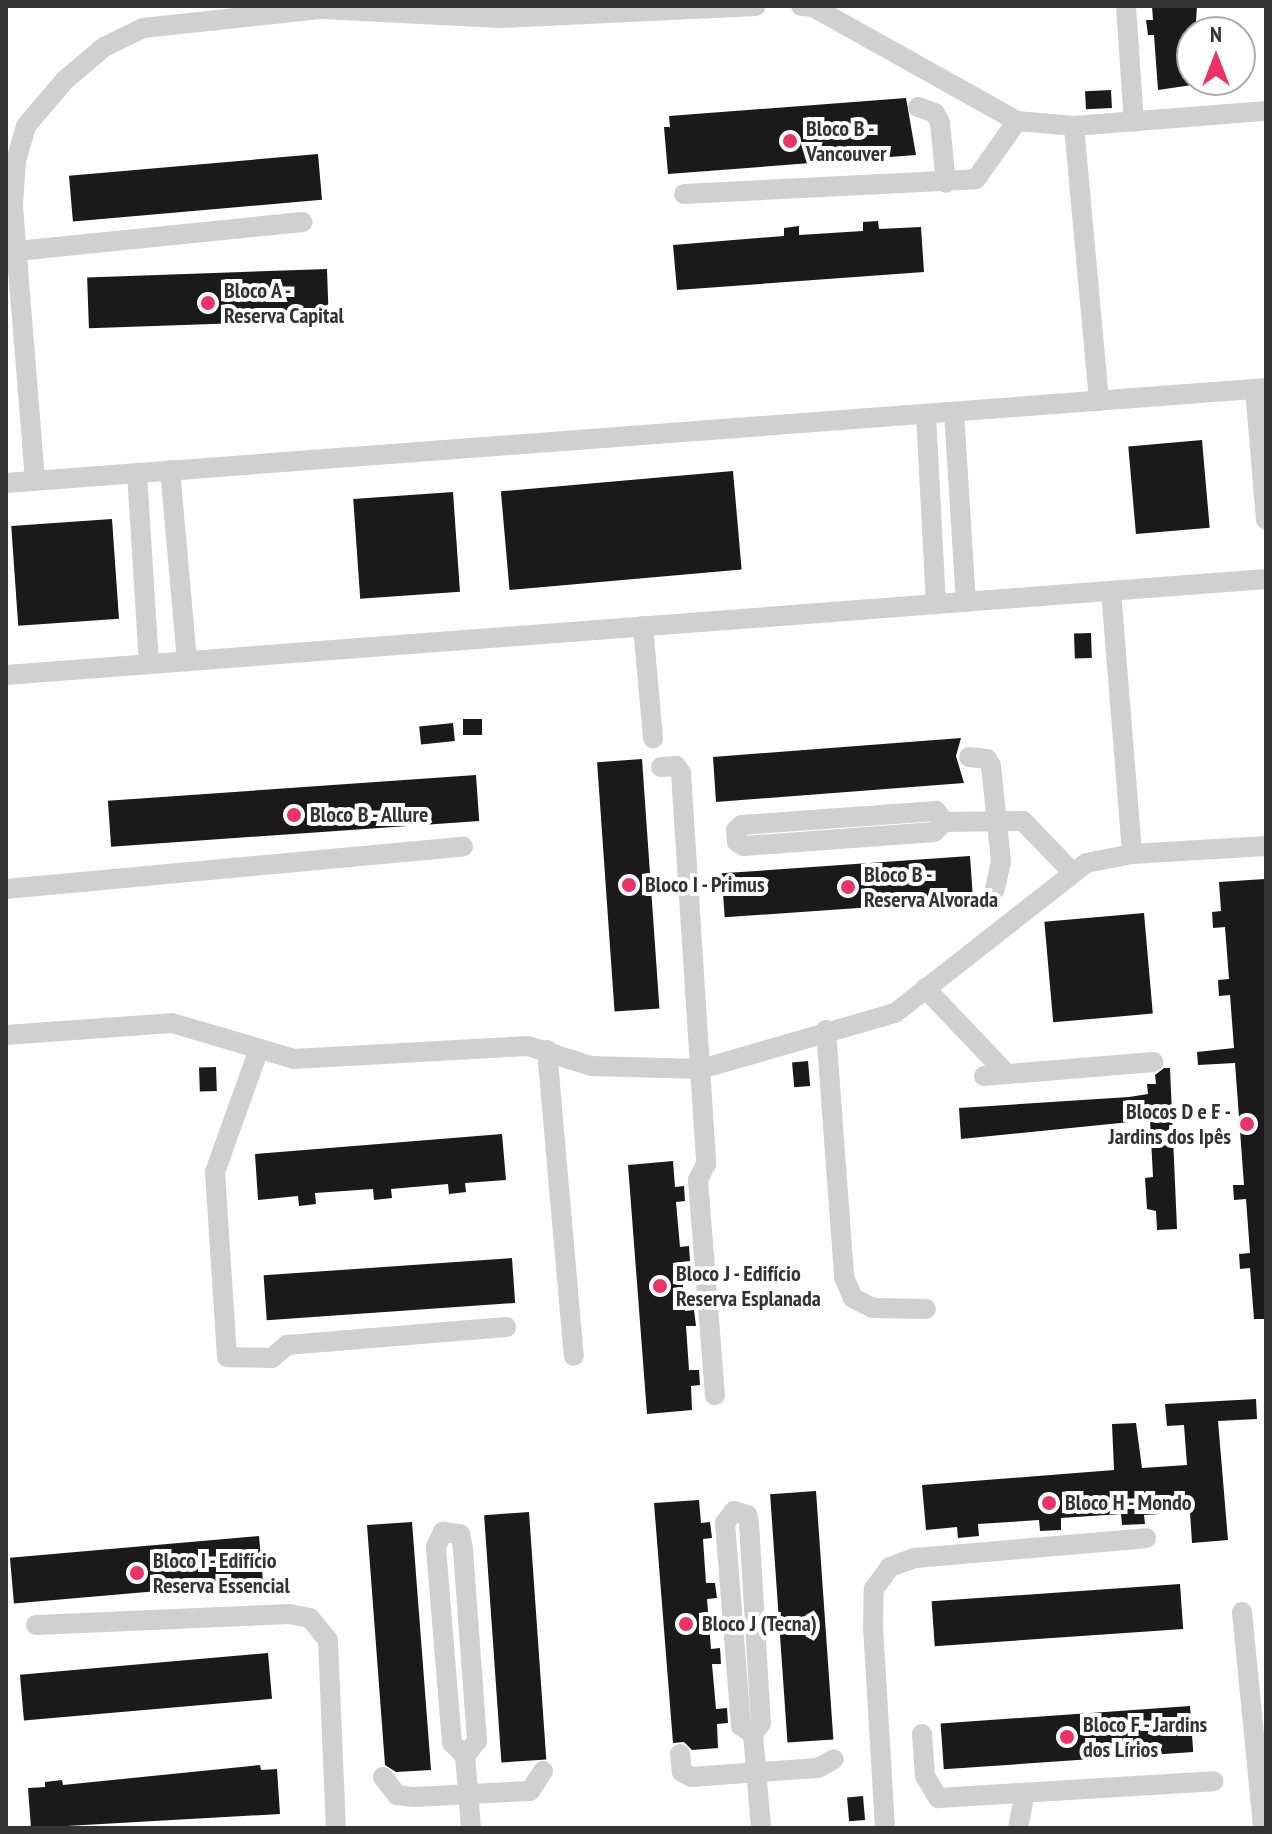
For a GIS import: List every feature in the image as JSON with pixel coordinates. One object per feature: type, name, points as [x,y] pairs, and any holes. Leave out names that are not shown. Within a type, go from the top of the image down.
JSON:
[{"type":"street","points":[[35,480],[17,251],[10,206],[16,161],[26,126],[65,80],[104,47],[143,28],[210,14],[322,9],[501,18],[756,6]]},
{"type":"street","points":[[801,6],[813,7],[1017,121],[1074,126],[1266,111]]},
{"type":"street","points":[[1126,6],[1134,122]]},
{"type":"street","points":[[918,107],[935,113],[940,123],[946,183]]},
{"type":"street","points":[[684,194],[946,183],[976,179],[1017,121]]},
{"type":"street","points":[[1074,126],[1099,401]]},
{"type":"street","points":[[17,251],[303,222]]},
{"type":"street","points":[[6,483],[1261,389],[1266,520]]},
{"type":"street","points":[[954,412],[966,602]]},
{"type":"street","points":[[926,414],[936,604]]},
{"type":"street","points":[[170,470],[187,661]]},
{"type":"street","points":[[137,473],[149,664]]},
{"type":"street","points":[[6,675],[1266,579]]},
{"type":"street","points":[[1111,591],[1132,854]]},
{"type":"street","points":[[643,626],[653,739]]},
{"type":"street","points":[[969,757],[987,759],[991,766],[1001,861],[995,889]]},
{"type":"street","points":[[661,767],[676,766],[681,773],[706,1164],[698,1180],[715,1395]]},
{"type":"street","points":[[944,822],[936,811],[742,825],[736,830],[737,842],[744,846],[934,832],[944,822],[1030,823],[1072,872]]},
{"type":"street","points":[[6,1035],[172,1023],[294,1059],[528,1046],[601,1068],[701,1069],[826,1030],[882,1020],[1072,872],[1107,857],[1266,846]]},
{"type":"street","points":[[6,889],[463,847]]},
{"type":"street","points":[[925,988],[1007,1074]]},
{"type":"street","points":[[826,1030],[844,1277],[853,1298],[873,1308],[926,1309]]},
{"type":"street","points":[[259,1049],[215,1172],[227,1357],[269,1359],[287,1345],[506,1327]]},
{"type":"street","points":[[547,1050],[574,1356]]},
{"type":"street","points":[[984,1076],[1153,1062]]},
{"type":"street","points":[[753,1734],[741,1726],[725,1523],[734,1511],[747,1515],[749,1523],[761,1723],[753,1734],[761,1828]]},
{"type":"street","points":[[465,1756],[477,1741],[463,1550],[460,1534],[443,1532],[436,1547],[452,1743],[465,1756],[471,1828]]},
{"type":"street","points":[[885,1828],[873,1628],[874,1589],[890,1567],[915,1558],[1146,1538]]},
{"type":"street","points":[[1242,1612],[1263,1828]]},
{"type":"street","points":[[36,1625],[289,1614],[310,1618],[328,1640],[336,1828]]},
{"type":"street","points":[[922,1734],[925,1776],[938,1798],[1213,1781]]},
{"type":"street","points":[[680,1754],[686,1776],[818,1768],[834,1759]]},
{"type":"street","points":[[383,1777],[397,1795],[468,1794],[530,1791],[543,1771]]},
{"type":"street","points":[[1018,1828],[1025,1793]]},
{"type":"building","points":[[1152,6],[1197,6],[1196,16],[1176,16],[1176,87],[1158,90],[1154,35],[1148,35],[1146,20],[1153,20]]},
{"type":"building","points":[[1111,90],[1112,108],[1086,109],[1085,91]]},
{"type":"building","name":"Bloco B - Vancouver","points":[[906,98],[916,155],[668,174],[664,127],[670,127],[669,116]]},
{"type":"building","points":[[318,154],[322,200],[73,222],[69,176]]},
{"type":"building","points":[[878,221],[879,229],[921,227],[924,272],[677,290],[673,245],[784,236],[784,228],[799,226],[799,235],[863,231],[863,222]]},
{"type":"building","name":"Bloco A - Reserva Capital","points":[[327,269],[329,320],[89,328],[87,277]]},
{"type":"building","points":[[1202,440],[1210,528],[1136,534],[1128,446]]},
{"type":"building","points":[[733,471],[742,570],[510,590],[501,491]]},
{"type":"building","points":[[453,492],[460,592],[360,599],[353,499]]},
{"type":"building","points":[[112,519],[119,619],[18,626],[11,526]]},
{"type":"building","points":[[1091,633],[1092,658],[1075,659],[1074,634]]},
{"type":"building","points":[[463,719],[482,719],[482,735],[463,735]]},
{"type":"building","points":[[453,723],[455,741],[421,744],[419,727]]},
{"type":"building","points":[[961,738],[956,756],[964,783],[716,802],[713,757]]},
{"type":"building","name":"Bloco I - Primus","points":[[642,759],[659,1008],[615,1012],[597,762]]},
{"type":"building","name":"Bloco B - Allure","points":[[476,775],[479,821],[111,847],[108,801]]},
{"type":"building","name":"Bloco B - Reserva Alvorada","points":[[970,856],[973,900],[725,917],[722,873]]},
{"type":"building","name":"Blocos D e E - Jardins dos Ipês","points":[[1265,879],[1266,1319],[1254,1319],[1250,1268],[1240,1269],[1239,1254],[1250,1253],[1246,1199],[1234,1200],[1233,1185],[1244,1185],[1235,1063],[1198,1065],[1197,1052],[1234,1048],[1230,995],[1219,996],[1218,980],[1229,979],[1225,927],[1213,928],[1212,912],[1221,911],[1219,882]]},
{"type":"building","points":[[1144,913],[1153,1014],[1053,1022],[1044,922]]},
{"type":"building","points":[[808,1061],[810,1086],[794,1087],[792,1062]]},
{"type":"building","points":[[216,1067],[217,1091],[200,1092],[199,1068]]},
{"type":"building","points":[[1164,1068],[1170,1068],[1177,1229],[1157,1230],[1156,1211],[1147,1209],[1145,1178],[1153,1177],[1150,1120],[961,1139],[959,1108],[1148,1094],[1147,1084],[1156,1084],[1155,1075]]},
{"type":"building","points":[[502,1134],[506,1180],[465,1183],[466,1192],[449,1194],[448,1184],[391,1189],[392,1198],[374,1200],[373,1189],[315,1193],[316,1204],[299,1206],[298,1196],[258,1200],[255,1154]]},
{"type":"building","name":"Bloco J - Edifício Reserva Esplanada","points":[[673,1161],[675,1187],[684,1186],[685,1201],[676,1202],[680,1247],[689,1246],[690,1261],[681,1262],[685,1311],[694,1310],[696,1326],[686,1326],[689,1370],[699,1370],[700,1385],[691,1386],[692,1410],[647,1414],[628,1165]]},
{"type":"building","points":[[512,1258],[515,1303],[267,1320],[264,1275]]},
{"type":"building","points":[[1256,1399],[1257,1419],[1218,1421],[1228,1540],[1192,1543],[1190,1512],[1144,1515],[1145,1524],[1122,1525],[1121,1514],[1061,1518],[1061,1530],[1040,1531],[1039,1520],[978,1524],[979,1536],[958,1538],[957,1527],[926,1530],[922,1485],[1114,1470],[1112,1424],[1136,1423],[1142,1468],[1187,1465],[1184,1425],[1167,1426],[1165,1404]]},
{"type":"building","points":[[816,1491],[833,1739],[787,1743],[770,1494]]},
{"type":"building","name":"Bloco J (Tecna)","points":[[699,1500],[701,1523],[710,1522],[712,1538],[703,1539],[706,1583],[715,1583],[717,1598],[707,1599],[711,1649],[720,1648],[721,1664],[712,1664],[716,1709],[727,1708],[728,1723],[717,1724],[718,1748],[692,1750],[684,1742],[673,1743],[654,1503]]},
{"type":"building","points":[[529,1512],[546,1759],[501,1763],[484,1515]]},
{"type":"building","points":[[412,1522],[431,1770],[396,1772],[385,1765],[367,1525]]},
{"type":"building","name":"Bloco I - Edifício Reserva Essencial","points":[[259,1536],[263,1582],[14,1604],[10,1558]]},
{"type":"building","points":[[1180,1584],[1183,1629],[935,1646],[932,1601]]},
{"type":"building","points":[[268,1653],[272,1699],[24,1721],[20,1675]]},
{"type":"building","name":"Bloco F - Jardins dos Lírios","points":[[1190,1706],[1193,1752],[944,1769],[941,1723]]},
{"type":"building","points":[[260,1765],[261,1770],[277,1769],[280,1814],[31,1828],[28,1788],[45,1787],[45,1782],[62,1780],[63,1785]]},
{"type":"building","points":[[863,1796],[865,1820],[849,1821],[847,1797]]},
{"type":"place","name":"Bloco B - Vancouver","points":[[790,141]]},
{"type":"place","name":"Bloco A - Reserva Capital","points":[[208,303]]},
{"type":"place","name":"Bloco B - Allure","points":[[294,815]]},
{"type":"place","name":"Bloco I - Primus","points":[[629,885]]},
{"type":"place","name":"Bloco B - Reserva Alvorada","points":[[848,887]]},
{"type":"place","name":"Blocos D e E - Jardins dos Ipês","points":[[1247,1124]]},
{"type":"place","name":"Bloco J - Edifício Reserva Esplanada","points":[[660,1286]]},
{"type":"place","name":"Bloco H - Mondo","points":[[1049,1503]]},
{"type":"place","name":"Bloco I - Edifício Reserva Essencial","points":[[137,1573]]},
{"type":"place","name":"Bloco J (Tecna)","points":[[686,1624]]},
{"type":"place","name":"Bloco F - Jardins dos Lírios","points":[[1067,1737]]}]
